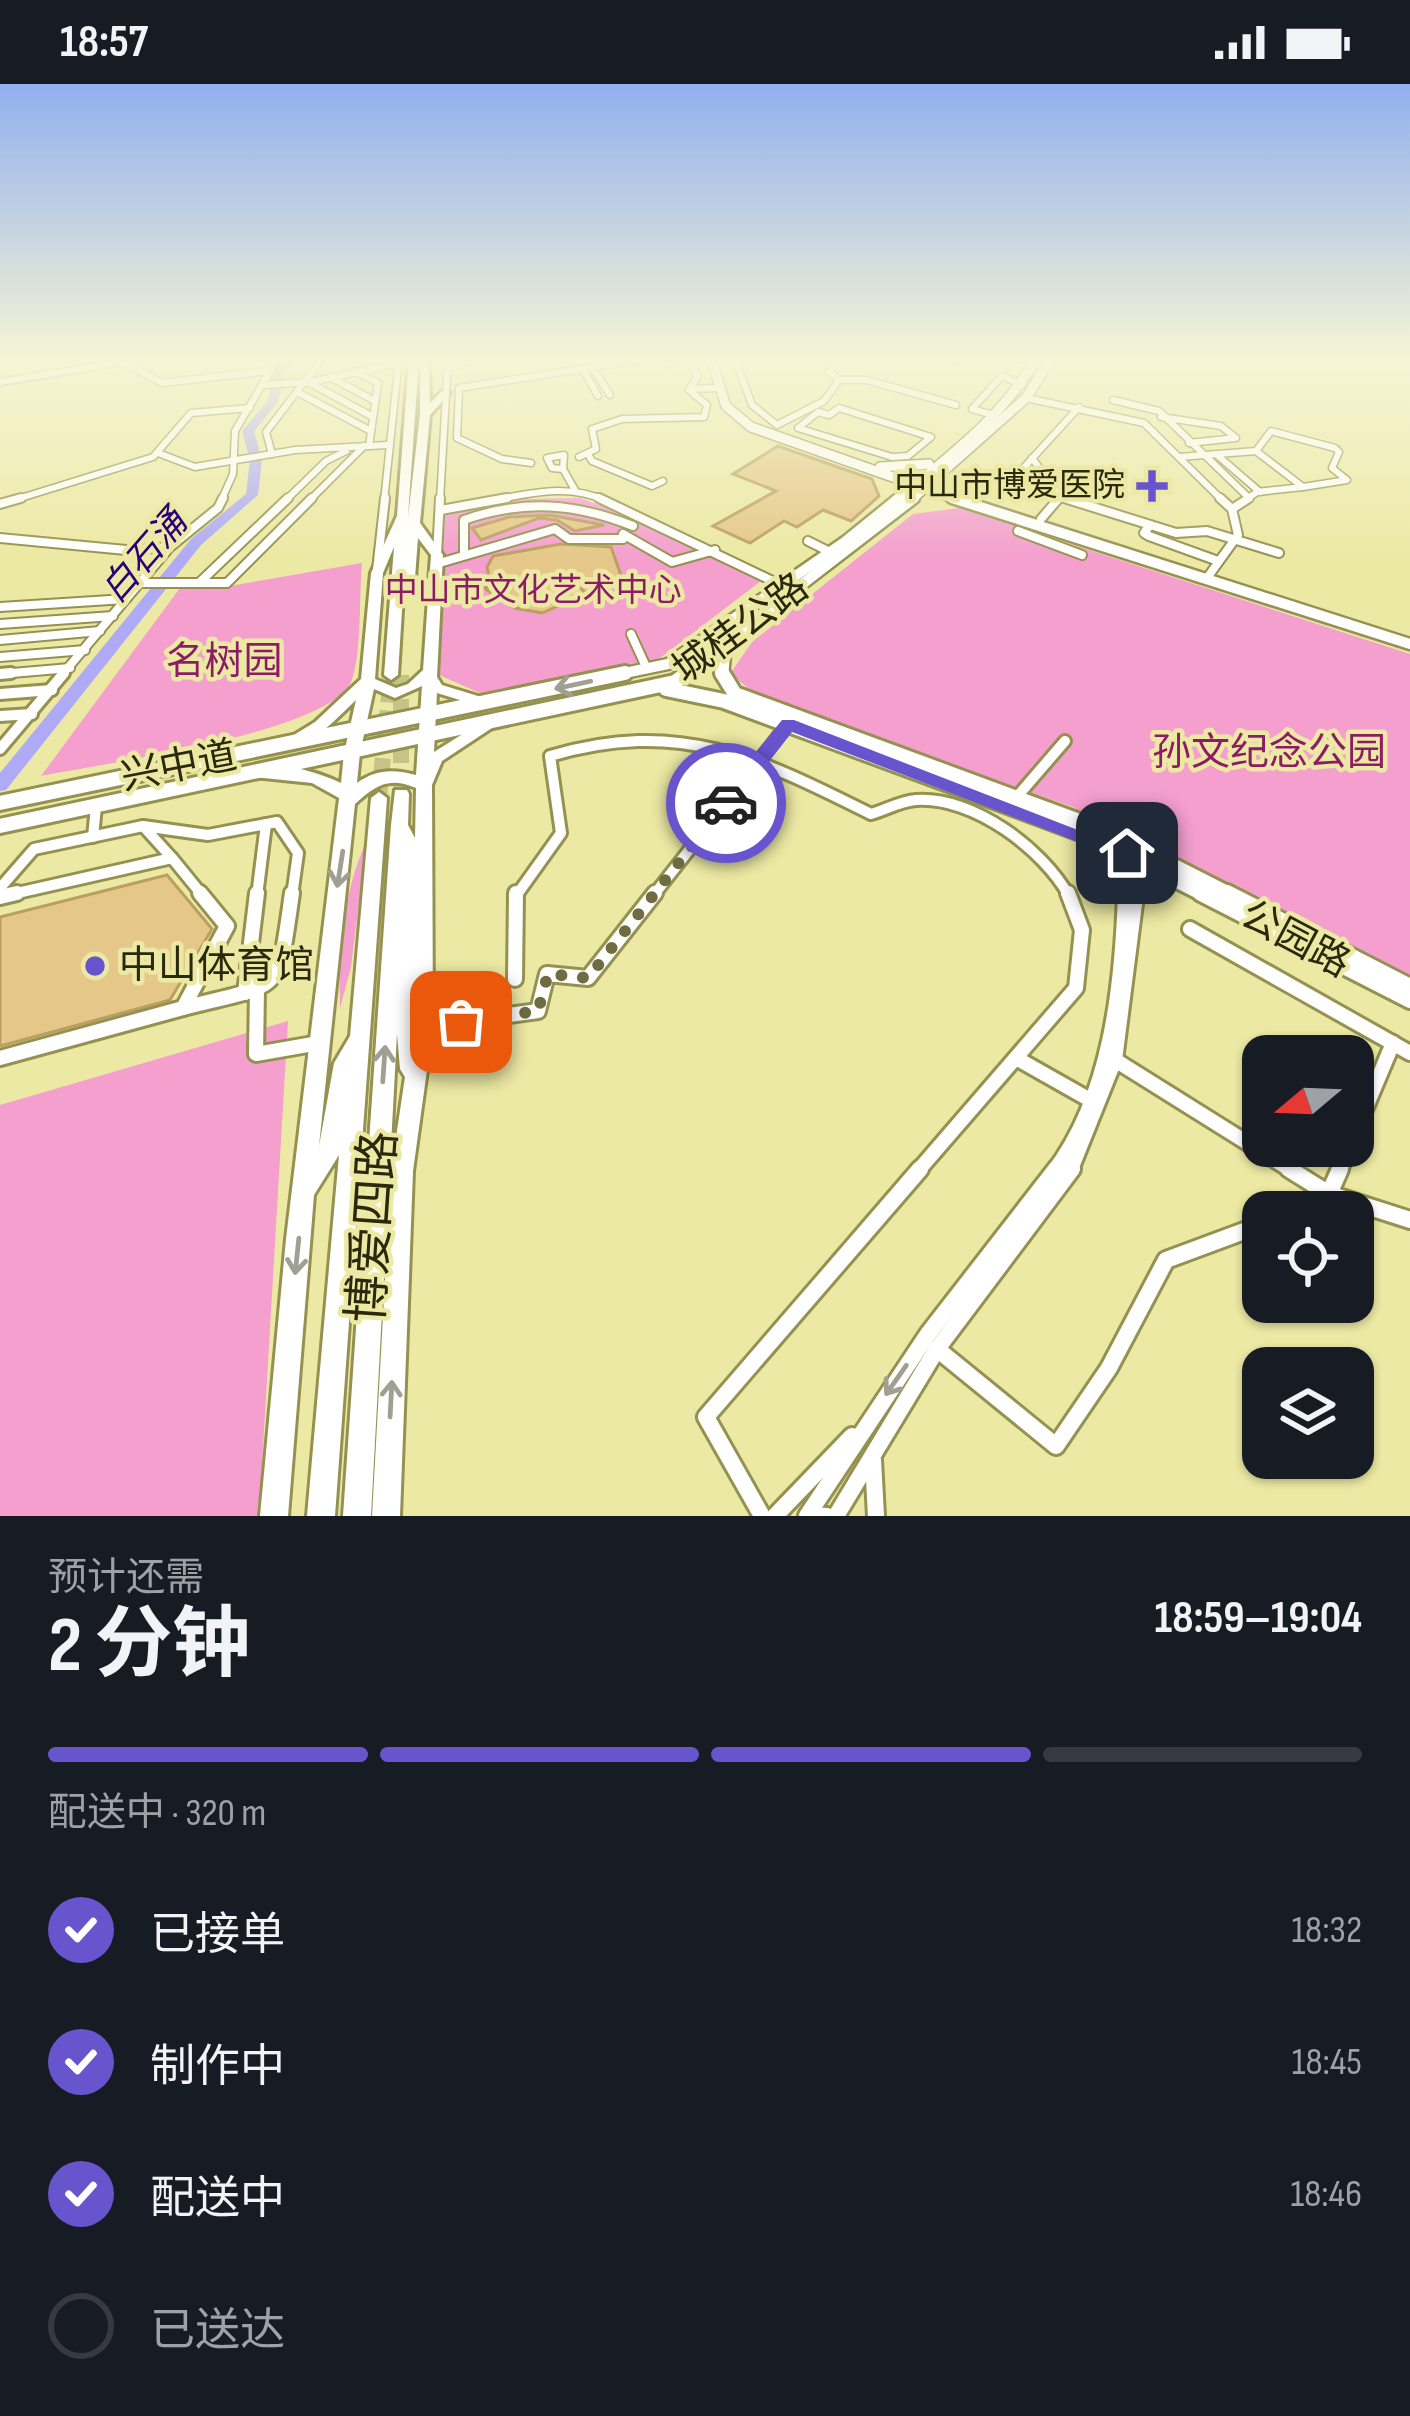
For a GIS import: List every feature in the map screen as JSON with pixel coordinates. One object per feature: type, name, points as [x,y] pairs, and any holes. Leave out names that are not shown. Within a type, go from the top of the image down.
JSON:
[{"type":"highway","points":[[396,674],[411,426]]},
{"type":"highway","points":[[274,1516],[303,1194],[355,741],[368,681],[377,574],[406,519],[423,426]]},
{"type":"highway","points":[[402,1171],[423,1027],[424,785],[437,560],[406,519]]},
{"type":"highway","points":[[368,681],[380,690],[402,692],[428,673]]},
{"type":"highway","points":[[428,673],[437,688],[486,704]]},
{"type":"highway","points":[[284,746],[320,725],[368,681]]},
{"type":"highway","points":[[424,785],[436,758],[493,722]]},
{"type":"highway","points":[[254,771],[299,772],[334,784],[351,799]]},
{"type":"highway","points":[[351,799],[372,778],[386,774],[424,785]]},
{"type":"highway","name":"博爱四路","points":[[321,1516],[360,1037],[390,796],[399,825],[357,1516]]},
{"type":"highway","points":[[386,1516],[410,1051],[403,994],[411,846],[399,825]]},
{"type":"highway","points":[[303,1194],[332,1146],[344,1063],[360,1037]]},
{"type":"main road","points":[[756,426],[913,481]]},
{"type":"main road","points":[[763,426],[927,487],[1212,570],[1410,640]]},
{"type":"main road","name":"城桂公路","points":[[355,741],[427,726],[486,704],[668,664],[723,638],[888,511],[913,481],[981,426]]},
{"type":"main road","name":"城桂公路","points":[[355,741],[427,726],[493,722],[655,688],[700,668],[723,638],[781,585],[927,487],[996,426]]},
{"type":"main road","points":[[841,456],[881,476],[888,511],[937,499],[971,500],[1060,531],[1212,570]]},
{"type":"main road","points":[[874,466],[922,467],[940,461]]},
{"type":"main road","points":[[957,462],[954,481],[971,500]]},
{"type":"main road","name":"公园路","points":[[723,638],[722,674],[735,694],[1131,850],[1410,987]]},
{"type":"main road","points":[[700,668],[724,700]]},
{"type":"main road","name":"公园路","points":[[655,688],[724,700],[1013,802],[1131,850]]},
{"type":"main road","name":"兴中道","points":[[0,803],[284,746],[355,741]]},
{"type":"main road","name":"兴中道","points":[[0,826],[283,765],[355,741]]},
{"type":"main road","points":[[283,765],[294,754],[284,746]]},
{"type":"main road","name":"公园路","points":[[1175,872],[1410,1000]]},
{"type":"street","points":[[0,504],[158,453],[180,426]]},
{"type":"street","points":[[0,749],[170,547],[218,508],[228,494],[238,426]]},
{"type":"street","points":[[269,426],[270,454]]},
{"type":"street","points":[[362,426],[371,431]]},
{"type":"street","points":[[143,583],[227,583],[363,446],[372,426]]},
{"type":"street","points":[[377,574],[390,426]]},
{"type":"street","points":[[444,426],[437,560],[555,529],[569,539],[623,539],[673,562],[715,550]]},
{"type":"street","points":[[457,426],[457,438],[489,449],[506,463],[559,464],[596,446],[592,429],[598,426]]},
{"type":"street","points":[[769,430],[776,426]]},
{"type":"street","points":[[801,426],[857,446],[908,456],[931,437],[894,426]]},
{"type":"street","points":[[1062,426],[1020,479],[1150,525],[1234,539],[1279,553]]},
{"type":"street","points":[[1145,426],[1232,509],[1234,539],[1212,570],[1149,536],[1144,532],[1150,525]]},
{"type":"street","points":[[1171,426],[1249,498]]},
{"type":"street","points":[[1189,443],[1236,438],[1220,426]]},
{"type":"street","points":[[1232,509],[1260,492],[1347,480],[1332,468],[1339,452],[1335,448],[1271,431],[1256,451]]},
{"type":"street","points":[[807,443],[820,435]]},
{"type":"street","points":[[158,453],[195,466],[270,454],[387,445]]},
{"type":"street","points":[[199,583],[326,461],[363,446]]},
{"type":"street","points":[[841,456],[857,446]]},
{"type":"street","points":[[1179,457],[1256,451],[1303,487]]},
{"type":"street","points":[[1216,454],[1260,492]]},
{"type":"street","points":[[584,455],[652,487],[663,481]]},
{"type":"street","points":[[1032,458],[1060,496]]},
{"type":"street","points":[[559,464],[569,488],[646,517],[781,585]]},
{"type":"street","points":[[559,464],[564,488],[559,491]]},
{"type":"street","points":[[441,510],[578,490]]},
{"type":"street","points":[[1041,519],[1060,496]]},
{"type":"street","points":[[464,555],[464,520],[525,502],[590,508],[633,526]]},
{"type":"street","points":[[623,539],[646,517]]},
{"type":"street","points":[[1018,531],[1082,555]]},
{"type":"street","points":[[1050,543],[1060,531]]},
{"type":"street","points":[[0,538],[126,550],[170,547]]},
{"type":"street","points":[[808,541],[830,552]]},
{"type":"street","points":[[0,608],[126,599]]},
{"type":"street","points":[[0,624],[113,616]]},
{"type":"street","points":[[0,640],[100,631]]},
{"type":"street","points":[[631,634],[647,669]]},
{"type":"street","points":[[0,657],[85,650]]},
{"type":"street","points":[[0,674],[70,668]]},
{"type":"street","points":[[0,694],[52,690]]},
{"type":"street","points":[[0,716],[32,714]]},
{"type":"street","points":[[423,1027],[538,1011],[548,974],[588,978],[788,724]]},
{"type":"street","points":[[515,979],[516,893],[560,847],[564,831],[550,756],[626,738],[686,736],[760,760],[871,814],[916,800],[958,809],[1006,828],[1057,874],[1082,914],[1087,958],[1076,988],[706,1417],[762,1516]]},
{"type":"street","points":[[1013,802],[1065,741]]},
{"type":"street","points":[[93,836],[96,806]]},
{"type":"street","points":[[0,893],[34,849],[143,826],[208,835],[277,822],[298,854],[281,969],[268,986],[0,1058]]},
{"type":"street","points":[[266,824],[251,991],[256,1054],[320,1043]]},
{"type":"street","points":[[143,826],[227,926],[183,1008]]},
{"type":"street","points":[[820,1516],[874,1450],[937,1349],[1075,1165],[1107,1053],[1123,950],[1125,884],[1091,836]]},
{"type":"street","points":[[1117,870],[1131,850]]},
{"type":"street","points":[[0,893],[172,858]]},
{"type":"street","points":[[775,1516],[871,1417],[1067,1154],[1115,1060],[1136,896],[1175,872]]},
{"type":"street","points":[[1190,929],[1410,1053]]},
{"type":"street","points":[[1374,1088],[1393,1043]]},
{"type":"street","points":[[1016,1058],[1095,1102]]},
{"type":"street","points":[[1115,1060],[1324,1191]]},
{"type":"street","points":[[1374,1208],[1410,1220]]},
{"type":"street","points":[[937,1349],[1056,1446],[1109,1368],[1166,1259],[1242,1232]]},
{"type":"street","points":[[820,1516],[871,1417]]},
{"type":"street","points":[[874,1450],[870,1484],[876,1516]]},
{"type":"green space","name":"中山市文化艺术中心","points":[[580,498],[649,523],[761,581],[660,658],[482,694],[437,674],[445,512],[526,499]]},
{"type":"green space","name":"孙文纪念公园","points":[[959,508],[1410,654],[1410,982],[1073,807],[765,701],[730,674],[752,642],[913,514]]},
{"type":"green space","name":"名树园","points":[[362,563],[355,671],[334,700],[301,717],[210,744],[41,776],[180,588],[230,586]]},
{"type":"green space","points":[[366,842],[351,967],[340,1008],[344,922]]},
{"type":"green space","points":[[288,1021],[259,1516],[0,1516],[0,1105]]},
{"type":"building","points":[[778,446],[872,479],[879,496],[851,521],[823,510],[797,527],[784,521],[750,543],[713,526],[776,491],[733,474]]},
{"type":"building","points":[[549,515],[604,525],[575,531],[557,520],[539,518],[481,540],[472,528],[509,517]]},
{"type":"building","points":[[561,544],[611,547],[623,581],[581,587],[585,594],[542,613],[515,608],[484,588],[491,586],[487,567],[493,556]]},
{"type":"building","name":"中山体育馆","points":[[167,875],[212,929],[170,1000],[0,1046],[0,917]]},
{"type":"waterway","name":"白石涌","points":[[0,785],[196,542],[252,495],[256,460],[248,431],[252,426]]},
{"type":"tunnel","points":[[379,798],[391,675]]},
{"type":"tunnel","points":[[401,675],[401,794]]},
{"type":"way so far","points":[[461,1022],[538,1011],[548,974],[588,978],[726,803]]},
{"type":"place","name":"中山市博爱医院","points":[[1152,486]]},
{"type":"place","name":"中山体育馆","points":[[95,966]]},
{"type":"route","points":[[726,803],[788,724],[1127,853]]}]
